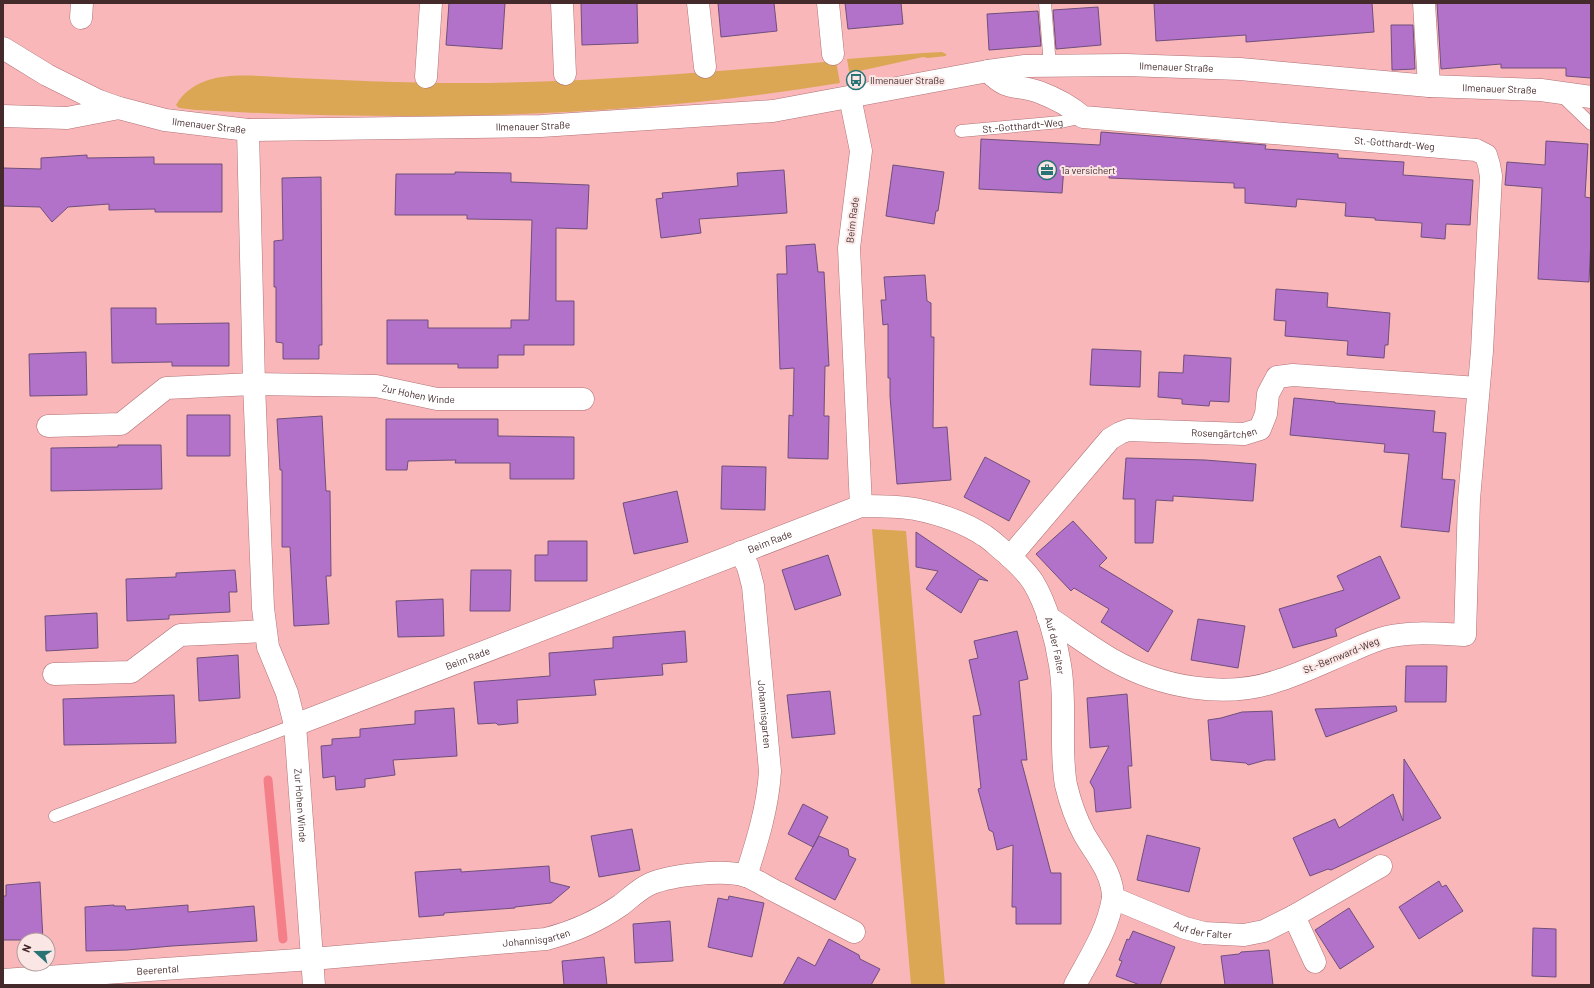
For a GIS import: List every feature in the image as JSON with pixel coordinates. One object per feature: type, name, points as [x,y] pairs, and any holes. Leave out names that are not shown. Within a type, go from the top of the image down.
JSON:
[{"type":"street","points":[[426,77],[431,3]]},
{"type":"street","points":[[562,3],[565,74]]},
{"type":"street","points":[[698,3],[705,67]]},
{"type":"street","points":[[828,3],[833,54]]},
{"type":"street","points":[[1424,3],[1429,86]]},
{"type":"street","name":"Ilmenauer Straße","points":[[3,48],[47,75],[99,101],[119,108],[165,120],[248,130],[540,126],[772,111],[988,71],[1025,66],[1126,64],[1240,69],[1429,86],[1542,90],[1591,97]]},
{"type":"street","name":"St.-Gotthardt-Weg","points":[[988,71],[998,81],[1010,87],[1038,92],[1068,106],[1083,117],[1476,150],[1486,155],[1490,165],[1491,176],[1482,351],[1479,381]]},
{"type":"street","name":"Beim Rade","points":[[295,725],[861,506],[849,248],[861,151],[850,97]]},
{"type":"street","name":"Ilmenauer Straße","points":[[3,116],[67,118],[119,108]]},
{"type":"street","name":"Zur Hohen Winde","points":[[248,130],[254,384],[263,608],[268,647],[287,693],[295,725],[314,985]]},
{"type":"street","name":"Rosengärtchen","points":[[1010,557],[1110,439],[1120,433],[1128,430],[1244,434],[1260,429],[1266,414],[1268,394],[1277,377],[1293,375],[1479,381]]},
{"type":"street","name":"St.-Bernward-Weg","points":[[1048,617],[1110,658],[1128,668],[1159,680],[1199,689],[1255,688],[1280,680],[1386,637],[1408,634],[1465,635],[1469,499],[1479,381]]},
{"type":"street","name":"Zur Hohen Winde","points":[[48,426],[121,424],[166,388],[254,384],[376,386],[437,399],[583,400]]},
{"type":"street","name":"Auf der Falter","points":[[861,506],[903,507],[948,518],[964,524],[986,536],[1010,557],[1032,582],[1042,601],[1048,617],[1060,665],[1063,702],[1063,764],[1072,808],[1083,832],[1111,880],[1113,898],[1109,918],[1104,930],[1075,985]]},
{"type":"street","name":"Johannisgarten","points":[[741,552],[748,567],[753,586],[770,771],[768,792],[760,828],[746,876]]},
{"type":"street","points":[[54,674],[131,672],[180,635],[265,631]]},
{"type":"street","name":"Auf der Falter","points":[[1113,898],[1185,928],[1204,933],[1244,934],[1264,931],[1294,916],[1380,866]]},
{"type":"street","name":"Johannisgarten","points":[[312,960],[546,939],[567,934],[587,925],[620,905],[645,887],[668,878],[715,874],[746,876],[854,932]]},
{"type":"street","points":[[1294,916],[1315,962]]},
{"type":"street","name":"Beerental","points":[[3,980],[312,960]]},
{"type":"lane","points":[[1045,3],[1050,66]]},
{"type":"lane","points":[[1559,92],[1591,124]]},
{"type":"lane","name":"St.-Gotthardt-Weg","points":[[961,131],[1061,122],[1083,117]]},
{"type":"lane","points":[[55,816],[295,725]]},
{"type":"shaded area","points":[[942,52],[946,54],[946,56],[928,58],[923,57],[855,72],[850,77],[847,59]]},
{"type":"shaded area","points":[[836,61],[840,83],[760,95],[680,104],[599,110],[519,114],[357,116],[196,110],[179,108],[176,105],[185,94],[208,80],[235,76],[402,82],[496,83],[566,81],[720,71]]},
{"type":"shaded area","points":[[872,529],[906,531],[945,985],[911,985]]},
{"type":"building","points":[[449,3],[505,3],[502,49],[446,45]]},
{"type":"building","points":[[581,3],[637,3],[638,43],[582,45]]},
{"type":"building","points":[[718,3],[774,3],[777,31],[721,37]]},
{"type":"building","points":[[845,3],[901,3],[903,24],[848,29]]},
{"type":"building","points":[[1154,3],[1372,3],[1374,32],[1246,42],[1246,35],[1156,41]]},
{"type":"building","points":[[1437,3],[1591,3],[1591,78],[1566,76],[1566,68],[1501,68],[1501,64],[1441,69]]},
{"type":"building","points":[[1098,7],[1101,45],[1056,49],[1053,10]]},
{"type":"building","points":[[1038,11],[1041,46],[989,50],[987,14]]},
{"type":"building","points":[[1391,25],[1413,25],[1415,69],[1392,70]]},
{"type":"building","points":[[1101,132],[1266,145],[1265,149],[1338,154],[1338,158],[1404,162],[1403,175],[1473,180],[1470,225],[1446,224],[1445,239],[1421,237],[1422,223],[1375,220],[1375,218],[1345,216],[1346,203],[1297,199],[1296,207],[1245,203],[1245,188],[1234,188],[1234,183],[1109,178],[1110,168],[1064,167],[1062,193],[979,189],[981,139],[1100,145]]},
{"type":"building","points":[[1546,141],[1588,144],[1585,197],[1591,198],[1589,282],[1538,279],[1542,188],[1505,185],[1507,162],[1545,165]]},
{"type":"building","points":[[87,155],[87,158],[154,157],[154,164],[222,164],[222,212],[155,212],[155,209],[109,210],[109,204],[68,207],[52,222],[40,207],[3,206],[3,168],[41,169],[41,158]]},
{"type":"building","points":[[893,165],[944,172],[938,211],[936,211],[934,224],[886,216]]},
{"type":"building","points":[[784,170],[787,213],[699,219],[701,233],[661,238],[656,199],[663,198],[662,193],[738,186],[737,173]]},
{"type":"building","points":[[455,172],[511,173],[511,182],[589,185],[587,229],[556,228],[556,301],[574,301],[574,345],[524,345],[524,355],[498,355],[498,368],[458,368],[458,364],[387,364],[387,320],[428,320],[428,328],[511,328],[511,320],[529,320],[532,220],[467,219],[467,215],[395,215],[396,174],[455,174]]},
{"type":"building","points":[[321,177],[322,345],[319,345],[319,359],[283,359],[283,343],[276,342],[276,287],[274,287],[274,241],[283,240],[282,178]]},
{"type":"building","points":[[815,244],[818,272],[824,272],[829,366],[825,366],[824,416],[829,416],[828,459],[788,458],[789,415],[793,416],[794,368],[780,369],[777,274],[787,274],[786,246]]},
{"type":"building","points":[[925,275],[927,301],[931,303],[931,337],[934,337],[933,428],[947,427],[951,480],[897,484],[890,378],[888,378],[888,324],[883,325],[881,300],[886,300],[884,277]]},
{"type":"building","points":[[1276,289],[1328,293],[1327,307],[1390,313],[1388,345],[1385,345],[1384,358],[1347,355],[1348,341],[1285,336],[1286,321],[1274,320]]},
{"type":"building","points":[[111,308],[156,308],[156,324],[229,323],[229,366],[172,366],[172,362],[112,363]]},
{"type":"building","points":[[1092,349],[1141,351],[1140,387],[1090,385]]},
{"type":"building","points":[[86,352],[87,395],[30,396],[29,354]]},
{"type":"building","points":[[1184,355],[1231,358],[1229,402],[1210,401],[1209,406],[1182,404],[1182,399],[1158,397],[1159,372],[1183,373]]},
{"type":"building","points":[[1294,398],[1335,403],[1435,411],[1433,432],[1446,433],[1442,479],[1455,480],[1449,532],[1401,527],[1409,454],[1384,452],[1385,444],[1290,435]]},
{"type":"building","points":[[187,415],[230,415],[230,456],[187,456]]},
{"type":"building","points":[[322,416],[326,491],[330,491],[331,576],[326,576],[329,624],[294,626],[290,547],[282,547],[282,470],[280,470],[277,419]]},
{"type":"building","points":[[386,419],[498,419],[498,436],[574,437],[574,479],[510,479],[510,463],[455,463],[456,460],[408,461],[407,470],[386,470]]},
{"type":"building","points":[[118,445],[161,445],[162,489],[51,491],[51,448],[118,447]]},
{"type":"building","points":[[985,457],[1030,481],[1009,521],[964,497]]},
{"type":"building","points":[[1126,458],[1205,460],[1256,464],[1253,501],[1173,496],[1173,501],[1156,500],[1153,543],[1135,543],[1135,499],[1123,499]]},
{"type":"building","points":[[722,466],[766,467],[765,510],[721,509]]},
{"type":"building","points":[[677,491],[688,542],[634,554],[623,503]]},
{"type":"building","points":[[1073,521],[1107,558],[1099,566],[1173,611],[1148,652],[1101,622],[1109,609],[1074,588],[1071,591],[1036,554]]},
{"type":"building","points":[[916,532],[988,581],[979,579],[961,613],[926,589],[938,571],[916,567]]},
{"type":"building","points":[[548,541],[587,541],[587,581],[535,581],[535,555],[548,555]]},
{"type":"building","points":[[828,555],[841,595],[795,610],[782,570]]},
{"type":"building","points":[[1380,556],[1400,598],[1335,629],[1337,636],[1293,648],[1279,609],[1344,590],[1337,576]]},
{"type":"building","points":[[235,570],[237,592],[229,592],[230,612],[169,615],[169,619],[127,621],[126,579],[176,577],[176,573]]},
{"type":"building","points":[[471,570],[511,570],[510,611],[470,611]]},
{"type":"building","points":[[443,599],[444,636],[398,637],[396,601]]},
{"type":"building","points":[[97,613],[98,648],[46,651],[45,616]]},
{"type":"building","points":[[1198,619],[1245,626],[1238,668],[1191,660]]},
{"type":"building","points":[[685,631],[687,662],[662,664],[663,675],[594,680],[596,695],[517,700],[518,723],[498,725],[496,723],[478,724],[474,682],[550,676],[549,653],[613,648],[613,637]]},
{"type":"building","points":[[1017,631],[1028,679],[1019,681],[1027,760],[1021,760],[1051,873],[1061,873],[1061,924],[1016,924],[1016,907],[1012,907],[1013,845],[997,850],[993,832],[989,830],[978,789],[981,788],[973,716],[981,715],[969,660],[978,658],[974,641]]},
{"type":"building","points":[[238,655],[240,698],[199,701],[197,658]]},
{"type":"building","points":[[1406,666],[1447,666],[1446,702],[1405,702]]},
{"type":"building","points":[[830,691],[835,734],[792,738],[787,695]]},
{"type":"building","points":[[1127,694],[1132,766],[1128,766],[1131,808],[1096,812],[1094,789],[1090,782],[1109,746],[1090,748],[1087,698]]},
{"type":"building","points":[[174,695],[176,743],[64,745],[63,699]]},
{"type":"building","points":[[1396,706],[1397,711],[1326,737],[1315,709]]},
{"type":"building","points":[[454,708],[457,756],[393,760],[395,775],[365,779],[365,787],[336,790],[335,776],[323,778],[321,746],[332,745],[332,739],[360,737],[360,729],[415,724],[415,711]]},
{"type":"building","points":[[1272,711],[1275,760],[1266,760],[1248,765],[1246,763],[1211,760],[1208,720],[1242,712]]},
{"type":"building","points":[[1404,759],[1441,818],[1331,870],[1328,869],[1310,876],[1293,838],[1335,819],[1339,828],[1393,794],[1403,821]]},
{"type":"building","points":[[803,804],[828,817],[813,847],[788,834]]},
{"type":"building","points":[[632,829],[640,870],[599,877],[591,836]]},
{"type":"building","points":[[1147,835],[1200,848],[1189,892],[1137,880]]},
{"type":"building","points":[[819,836],[848,849],[849,856],[856,859],[835,900],[795,879]]},
{"type":"building","points":[[549,866],[550,882],[570,887],[551,903],[515,908],[444,913],[444,915],[419,917],[415,872],[461,869],[461,872]]},
{"type":"building","points":[[1439,881],[1442,887],[1446,885],[1463,911],[1419,939],[1399,907]]},
{"type":"building","points":[[40,882],[43,932],[16,932],[16,940],[3,940],[3,896],[6,896],[6,885]]},
{"type":"building","points":[[729,896],[764,903],[752,957],[708,947],[718,898],[728,900]]},
{"type":"building","points":[[114,905],[125,906],[126,910],[188,905],[188,912],[254,906],[257,941],[127,950],[86,951],[85,907]]},
{"type":"building","points":[[1349,908],[1374,947],[1340,969],[1315,930]]},
{"type":"building","points":[[670,921],[673,961],[635,963],[633,924]]},
{"type":"building","points":[[1533,928],[1556,929],[1556,977],[1532,976]]},
{"type":"building","points":[[1133,931],[1175,947],[1160,985],[1140,985],[1116,976],[1122,961],[1119,960],[1127,939],[1129,940]]},
{"type":"building","points":[[829,939],[859,955],[860,959],[880,969],[871,985],[783,985],[798,957],[815,966]]},
{"type":"building","points":[[1269,950],[1273,985],[1225,985],[1221,956],[1239,954],[1241,952]]},
{"type":"building","points":[[604,957],[607,985],[564,985],[562,961]]},
{"type":"waterway","points":[[268,780],[283,939]]},
{"type":"place","name":"Ilmenauer Straße","points":[[856,80]]},
{"type":"place","name":"1a versichert","points":[[1047,170]]}]
